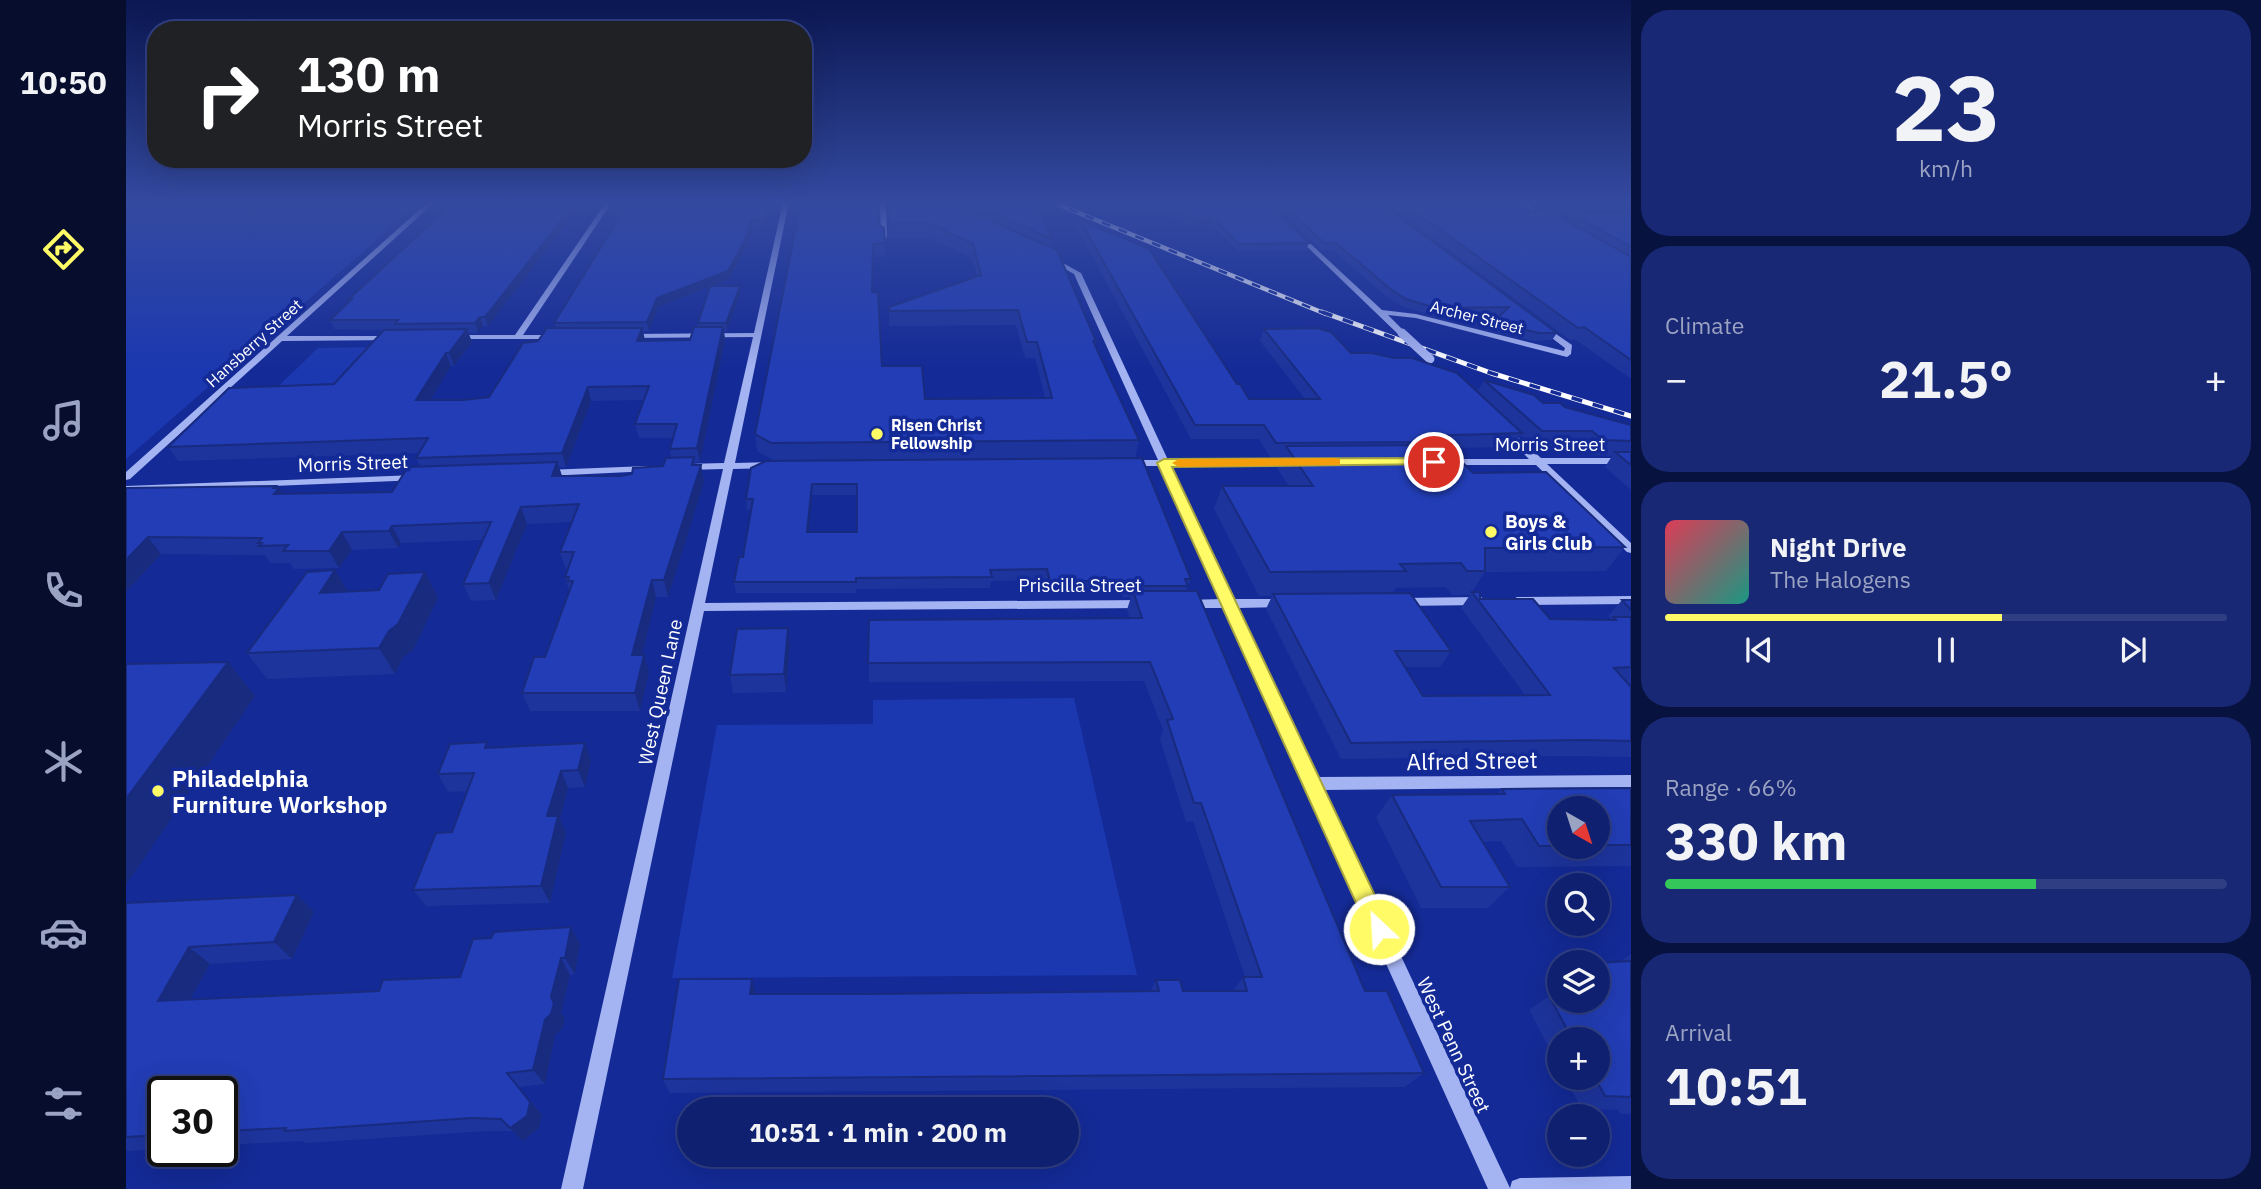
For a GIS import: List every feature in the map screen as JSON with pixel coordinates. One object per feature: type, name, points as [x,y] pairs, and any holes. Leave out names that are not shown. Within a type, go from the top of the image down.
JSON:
[{"type":"street","name":"Hansberry Street","points":[[126,477],[370,257]]},
{"type":"street","points":[[517,337],[571,257]]},
{"type":"street","name":"West Queen Lane","points":[[572,1189],[774,257]]},
{"type":"street","name":"West Penn Street","points":[[1048,257],[1074,270],[1499,1189]]},
{"type":"street","points":[[1322,257],[1440,368]]},
{"type":"street","name":"Archer Street","points":[[1380,312],[1416,316],[1567,355],[1569,347],[1540,325]]},
{"type":"street","points":[[611,336],[757,335]]},
{"type":"street","points":[[451,337],[570,336]]},
{"type":"street","points":[[280,339],[398,338]]},
{"type":"street","points":[[1498,423],[1631,549]]},
{"type":"street","name":"Morris Street","points":[[1434,462],[1631,461]]},
{"type":"street","points":[[1117,463],[1311,462]]},
{"type":"street","points":[[677,467],[782,465]]},
{"type":"street","points":[[538,473],[663,468]]},
{"type":"street","name":"Morris Street","points":[[126,489],[428,477]]},
{"type":"street","points":[[1506,601],[1631,600]]},
{"type":"street","points":[[1382,602],[1493,601]]},
{"type":"street","name":"Priscilla Street","points":[[698,607],[1299,603]]},
{"type":"street","name":"Alfred Street","points":[[1313,784],[1631,781]]},
{"type":"street","points":[[1520,1189],[1631,1187]]},
{"type":"shaded area","points":[[126,257],[357,257],[126,459]]},
{"type":"shaded area","points":[[381,347],[335,396],[267,397],[318,348]]},
{"type":"shaded area","points":[[1074,698],[1137,975],[672,978],[717,725],[873,724],[873,700]]},
{"type":"building","points":[[394,257],[532,257],[485,317],[480,317],[475,323],[395,324],[398,320],[330,320],[352,299],[349,299]]},
{"type":"building","points":[[595,257],[735,257],[728,271],[657,298],[647,322],[554,323]]},
{"type":"building","points":[[790,257],[873,257],[872,292],[878,292],[882,366],[922,366],[925,399],[1052,398],[1037,342],[1027,342],[1018,310],[889,311],[889,307],[981,275],[976,257],[1060,257],[1096,341],[1093,341],[1139,440],[771,443],[755,434]]},
{"type":"building","points":[[1101,257],[1155,257],[1249,399],[1320,399],[1264,329],[1317,328],[1331,332],[1351,353],[1412,358],[1457,373],[1522,433],[1423,436],[1430,442],[1276,443],[1264,425],[1195,425]]},
{"type":"building","points":[[1353,257],[1454,257],[1557,333],[1539,333],[1493,322],[1509,307],[1436,308],[1406,299]]},
{"type":"building","points":[[1479,257],[1631,257],[1631,360],[1584,327],[1578,328]]},
{"type":"building","points":[[710,286],[740,286],[726,323],[698,323]]},
{"type":"building","points":[[694,327],[723,327],[697,448],[670,449],[677,424],[635,424],[649,386],[588,387],[562,453],[416,458],[428,438],[168,447],[229,388],[334,384],[384,330],[467,329],[449,353],[446,353],[416,400],[463,400],[489,397],[523,343],[538,341],[547,328],[642,328],[637,341],[690,340]]},
{"type":"building","points":[[1484,380],[1534,395],[1543,403],[1560,403],[1565,407],[1631,425],[1631,441],[1603,440],[1592,431],[1542,431]]},
{"type":"building","points":[[1445,445],[1473,473],[1546,472],[1625,547],[1485,548],[1485,571],[1467,571],[1461,563],[1400,564],[1406,571],[1270,572],[1222,486],[1313,486],[1286,446]]},
{"type":"building","points":[[1615,452],[1631,452],[1631,465]]},
{"type":"building","points":[[694,457],[692,465],[701,465],[664,580],[652,580],[632,655],[644,655],[635,693],[522,693],[534,657],[545,657],[573,581],[568,581],[569,577],[565,577],[574,552],[560,552],[579,504],[521,507],[489,583],[463,584],[491,522],[392,526],[389,531],[342,532],[329,551],[283,551],[288,545],[259,546],[262,538],[148,537],[126,560],[126,488],[276,486],[274,488],[279,488],[274,494],[392,492],[408,467],[557,462],[552,476],[620,476],[632,474],[633,468],[663,466],[666,458]]},
{"type":"building","points":[[1142,458],[1191,579],[1185,579],[1188,586],[1126,586],[1124,581],[1050,581],[1047,569],[990,570],[992,577],[856,578],[856,582],[734,582],[739,557],[743,557],[753,499],[746,499],[751,468],[766,461]],"holes":[[[812,484],[857,484],[857,532],[807,532]]]},
{"type":"building","points":[[335,570],[320,593],[379,590],[388,574],[425,572],[398,624],[389,631],[379,648],[247,653],[307,572]]},
{"type":"building","points":[[1133,591],[1197,591],[1365,991],[1387,991],[1424,1073],[663,1079],[679,979],[752,979],[750,994],[868,994],[1159,991],[1156,980],[1180,980],[1183,991],[1247,991],[1243,977],[1262,977],[1201,803],[1194,803],[1167,720],[1173,719],[1150,662],[868,663],[869,620],[1142,618]]},
{"type":"building","points":[[1472,592],[1480,592],[1480,599],[1533,599],[1550,619],[1616,620],[1613,617],[1631,617],[1631,667],[1614,668],[1631,687],[1631,741],[1351,743],[1273,594],[1410,593],[1451,651],[1395,651],[1423,696],[1550,695]]},
{"type":"building","points":[[1622,600],[1631,600],[1631,610]]},
{"type":"building","points":[[788,628],[784,674],[730,675],[737,629]]},
{"type":"building","points":[[228,662],[126,799],[126,664]]},
{"type":"building","points":[[487,742],[485,748],[585,743],[578,770],[561,771],[547,816],[558,816],[541,886],[413,890],[436,833],[452,832],[474,773],[438,774],[450,744]]},
{"type":"building","points":[[1631,788],[1631,845],[1610,845],[1610,796],[1547,796],[1547,846],[1539,846],[1522,819],[1470,821],[1510,887],[1441,887],[1392,795],[1505,794],[1502,789]]},
{"type":"building","points":[[297,895],[274,942],[189,947],[158,1001],[379,991],[383,980],[460,977],[473,939],[491,938],[494,932],[571,927],[565,958],[561,958],[551,997],[554,1003],[551,1014],[545,1020],[533,1070],[507,1073],[530,1102],[527,1116],[510,1128],[501,1119],[472,1118],[285,1131],[286,1128],[238,1130],[238,1076],[147,1076],[147,1136],[126,1137],[126,903]]},
{"type":"building","points":[[1631,961],[1631,1097],[1605,1096],[1602,1090],[1610,1090],[1610,1027],[1566,1027],[1558,1013],[1610,1013],[1610,962]]},
{"type":"railway","points":[[1188,257],[1326,314]]},
{"type":"railway","points":[[1322,312],[1491,373],[1631,416]]},
{"type":"slow traffic","points":[[1179,463],[1335,462]]},
{"type":"place","name":"Risen Christ Fellowship","points":[[877,434]]},
{"type":"place","name":"Boys & Girls Club","points":[[1491,532]]},
{"type":"place","name":"Philadelphia Furniture Workshop","points":[[158,791]]},
{"type":"route","points":[[1379,929],[1164,463],[1434,462]]}]
